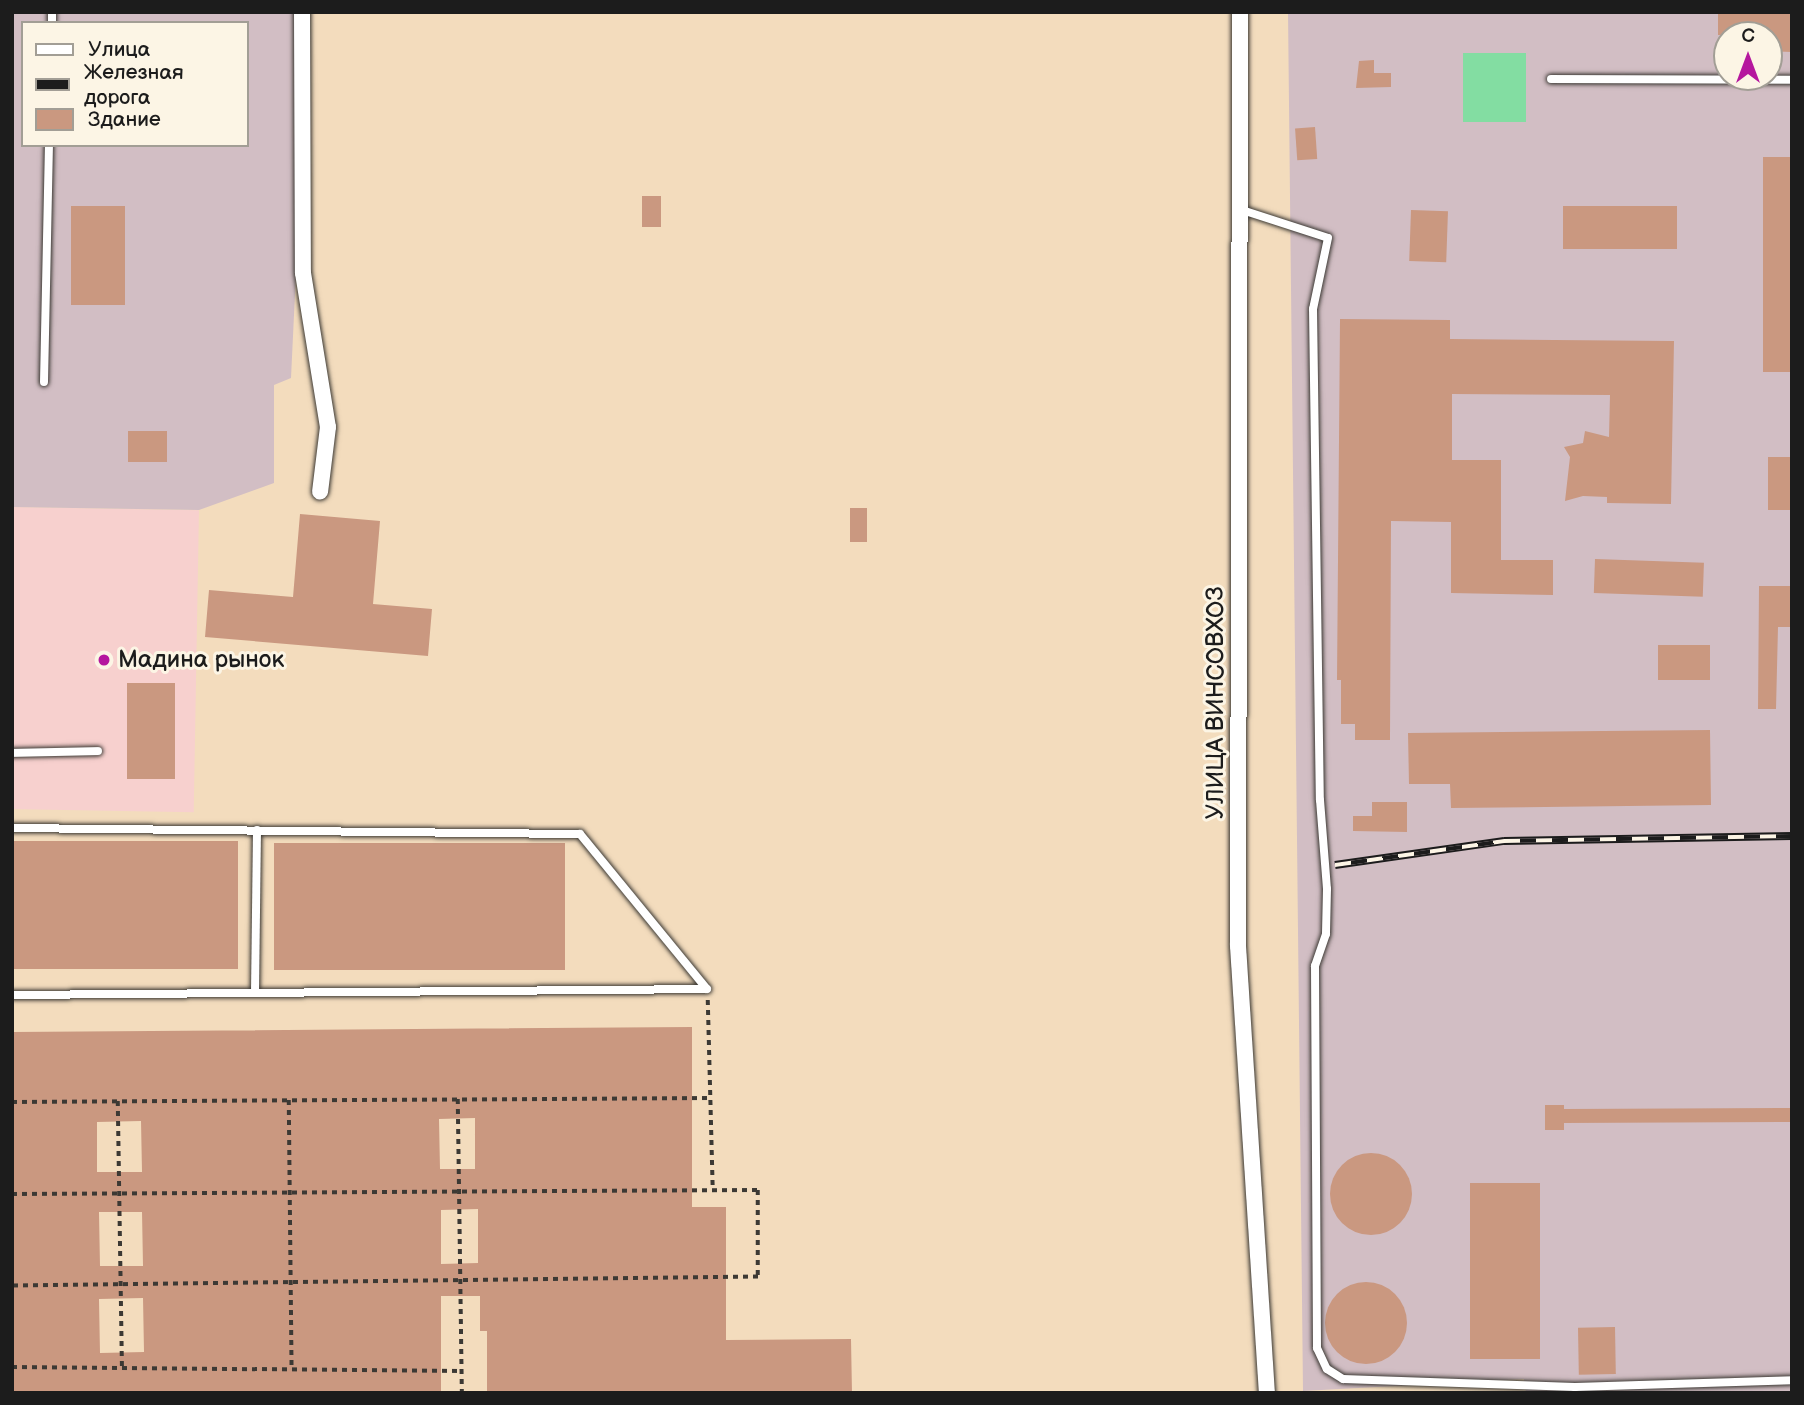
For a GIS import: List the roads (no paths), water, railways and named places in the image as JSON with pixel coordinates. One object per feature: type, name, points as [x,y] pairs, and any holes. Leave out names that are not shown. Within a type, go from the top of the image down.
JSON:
[{"type":"street","points":[[302,12],[303,273],[328,427],[320,492]]},
{"type":"street","name":"УЛИЦА ВИНСОВХОЗ","points":[[1240,12],[1242,210],[1238,946],[1267,1393]]},
{"type":"lane","points":[[1551,79],[1792,80]]},
{"type":"lane","points":[[44,382],[49,147]]},
{"type":"lane","points":[[1242,210],[1328,237],[1313,309],[1320,800],[1327,890],[1326,934],[1315,966],[1317,1348],[1327,1368],[1343,1379],[1574,1388],[1792,1380]]},
{"type":"lane","points":[[12,753],[98,751]]},
{"type":"lane","points":[[12,828],[580,834],[708,989],[12,995]]},
{"type":"lane","points":[[255,993],[257,830]]},
{"type":"lane","points":[[1711,1383],[1711,1393]]},
{"type":"railway","points":[[1335,865],[1504,841],[1792,836]]},
{"type":"place","name":"Мадина рынок","points":[[104,660]]}]
